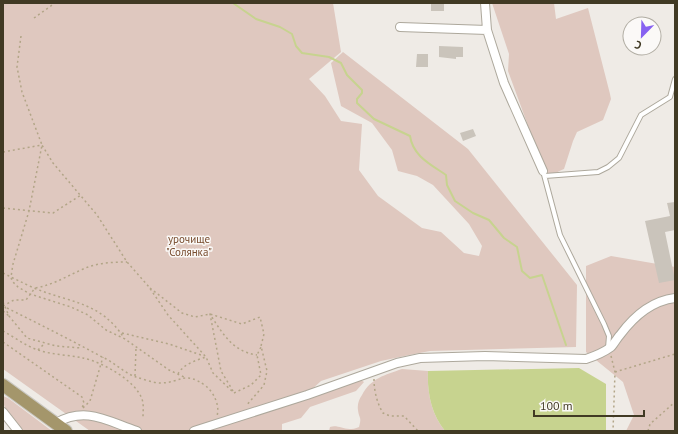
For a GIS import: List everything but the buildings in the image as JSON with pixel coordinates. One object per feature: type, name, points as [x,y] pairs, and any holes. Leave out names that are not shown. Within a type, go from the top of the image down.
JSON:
[{"type":"main road","points":[[3,385],[66,431]]},
{"type":"street","points":[[485,3],[487,30],[504,84],[544,174]]},
{"type":"street","points":[[400,27],[487,30]]},
{"type":"street","points":[[194,431],[210,427],[397,363],[420,358],[485,356],[586,359],[598,355],[608,348],[633,319],[647,307],[665,299],[675,298]]},
{"type":"street","points":[[3,412],[18,431]]},
{"type":"street","points":[[56,423],[78,412],[136,431]]},
{"type":"lane","points":[[608,348],[609,336],[604,324],[560,235],[544,174],[598,172],[608,167],[619,158],[641,115],[670,97],[675,79]]},
{"type":"lane","points":[[670,97],[675,99]]},
{"type":"path","points":[[34,18],[55,3]]},
{"type":"path","points":[[21,36],[18,67],[22,92],[42,145],[53,163],[82,194],[127,262],[149,287],[168,315],[206,357],[213,373],[234,393]]},
{"type":"path","points":[[3,152],[42,145]]},
{"type":"path","points":[[42,145],[29,211],[11,276],[12,281],[18,287],[30,294],[71,307],[88,315],[106,330],[125,339],[136,348],[178,374],[191,378],[206,387],[214,396],[218,411],[217,417],[210,427]]},
{"type":"path","points":[[3,208],[53,213],[82,194]]},
{"type":"path","points":[[3,306],[14,300],[26,300],[34,288],[60,282],[82,269],[104,262],[127,262]]},
{"type":"path","points":[[3,273],[34,288],[66,297],[97,310],[108,318],[121,332],[125,339]]},
{"type":"path","points":[[149,287],[182,313],[195,317],[210,314],[242,324],[260,317],[264,334],[262,346],[257,355],[260,375],[251,385],[234,393]]},
{"type":"path","points":[[3,302],[6,304],[9,316]]},
{"type":"path","points":[[7,308],[103,357],[135,377],[159,383],[170,382],[184,377]]},
{"type":"path","points":[[3,311],[27,338],[56,346],[83,348]]},
{"type":"path","points":[[210,314],[228,341],[246,354],[257,355]]},
{"type":"path","points":[[210,314],[220,371],[234,393]]},
{"type":"path","points":[[3,331],[38,350],[84,358],[101,364],[135,387],[142,397],[144,405],[143,417]]},
{"type":"path","points":[[121,332],[169,344],[206,357]]},
{"type":"path","points":[[3,342],[82,397],[84,403],[78,412]]},
{"type":"path","points":[[38,350],[45,343]]},
{"type":"path","points":[[242,412],[264,385],[267,371],[262,346]]},
{"type":"path","points":[[135,377],[136,348]]},
{"type":"path","points":[[608,348],[615,372],[613,431]]},
{"type":"path","points":[[615,372],[675,354]]},
{"type":"path","points":[[78,412],[90,401],[103,357]]},
{"type":"path","points":[[178,374],[180,370],[194,361],[206,357]]},
{"type":"path","points":[[375,371],[374,387],[378,404],[383,413],[390,416],[404,416],[418,431]]},
{"type":"path","points":[[648,431],[650,424],[675,402]]},
{"type":"green space","name":"урочище \"Солянка\"","points":[[3,3],[333,3],[341,52],[309,79],[325,96],[341,121],[362,124],[359,170],[378,196],[422,228],[441,232],[464,253],[479,256],[482,246],[469,224],[433,185],[417,176],[398,171],[392,150],[372,123],[341,106],[331,63],[343,52],[468,149],[577,285],[576,347],[430,351],[381,361],[321,381],[299,401],[361,380],[364,382],[356,391],[310,407],[301,418],[282,424],[282,431],[90,431],[3,369]]},
{"type":"green space","points":[[492,3],[554,3],[556,19],[588,8],[611,99],[603,120],[577,132],[564,169],[552,174],[545,172],[508,71],[509,54]]},
{"type":"green space","points":[[611,256],[675,267],[675,431],[626,431],[634,415],[623,382],[586,352],[586,266]]},
{"type":"green space","points":[[402,369],[428,371],[429,395],[433,410],[445,431],[329,431],[330,427],[334,426],[346,429],[354,429],[359,427],[360,419],[358,404],[366,389],[379,378]]},
{"type":"green space","points":[[3,396],[8,398],[52,431],[22,431],[6,411]]},
{"type":"shaded area","points":[[579,368],[606,384],[606,431],[445,431],[436,417],[429,395],[428,371]]},
{"type":"waterway","points":[[233,3],[256,19],[280,27],[292,34],[296,46],[302,53],[329,57],[341,63],[347,75],[362,90],[362,93],[357,99],[357,103],[374,119],[410,136],[418,154],[446,175],[447,185],[455,201],[473,213],[489,220],[504,238],[517,247],[522,271],[530,278],[542,275],[566,345]]}]
